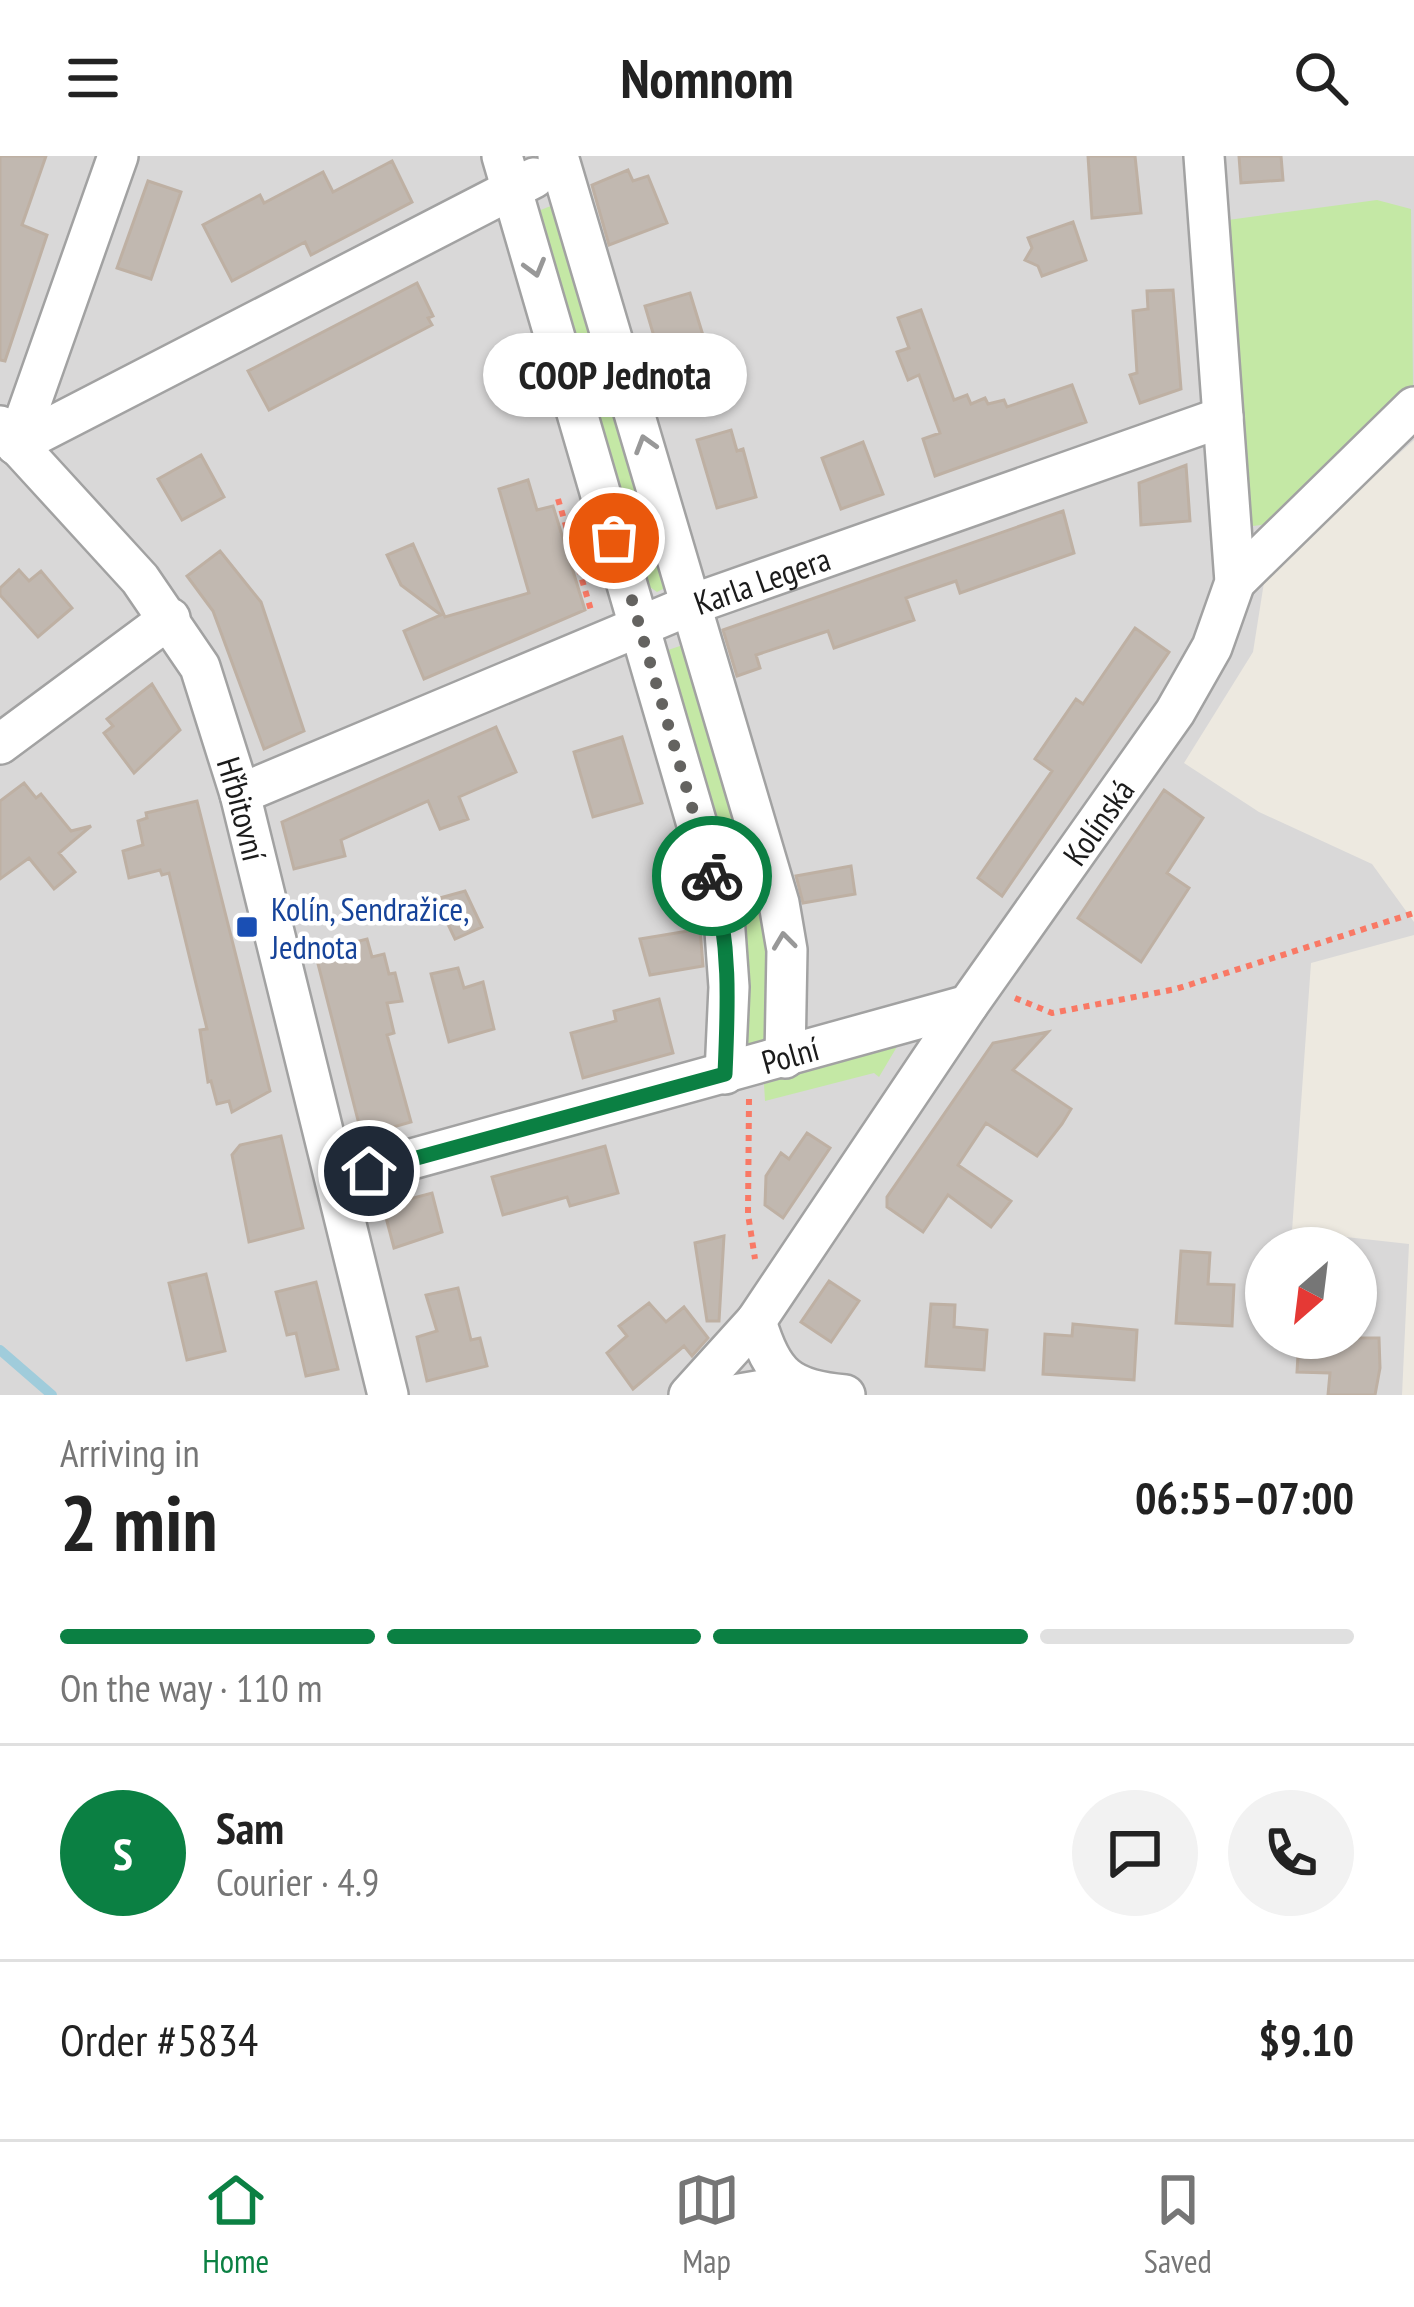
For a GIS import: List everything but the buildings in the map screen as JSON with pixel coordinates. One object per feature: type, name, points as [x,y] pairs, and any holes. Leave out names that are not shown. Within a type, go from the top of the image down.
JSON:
[{"type":"street","points":[[8,436],[118,156]]},
{"type":"street","name":"Kolínská","points":[[689,1395],[756,1321],[977,992],[1194,682],[1224,616],[1235,582],[1204,156]]},
{"type":"street","points":[[8,436],[507,173],[565,158],[779,903],[787,950],[753,1066]]},
{"type":"street","points":[[507,173],[724,917],[729,987],[753,1066]]},
{"type":"street","points":[[1235,582],[1414,407]]},
{"type":"street","name":"Karla Legera","points":[[240,794],[693,604],[1223,417]]},
{"type":"street","name":"Hřbitovní","points":[[8,436],[170,618],[200,667],[240,794],[388,1395]]},
{"type":"street","points":[[0,744],[170,618]]},
{"type":"street","name":"Polní","points":[[336,1180],[753,1066],[977,992]]},
{"type":"street","points":[[756,1321],[774,1367],[791,1384]]},
{"type":"street","points":[[734,1395],[791,1384],[845,1395]]},
{"type":"path","points":[[558,500],[591,610]]},
{"type":"path","points":[[977,992],[1015,998],[1052,1012],[1176,989],[1414,913]]},
{"type":"path","points":[[753,1066],[748,1214],[757,1268]]},
{"type":"shaded area","points":[[0,156],[1414,156],[1414,440],[1265,576],[1253,652],[1184,763],[1259,812],[1372,864],[1414,922],[1414,935],[1311,963],[1292,1227],[1245,1227],[1245,1359],[1377,1359],[1377,1240],[1409,1244],[1402,1395],[0,1395]]},
{"type":"green space","points":[[1377,200],[1411,209],[1413,387],[1276,523],[1253,526],[1242,510],[1228,220]]},
{"type":"green space","points":[[561,202],[600,336],[591,339],[598,367],[609,367],[669,586],[657,592],[647,585],[538,211]]},
{"type":"green space","points":[[665,643],[668,650],[683,645],[777,943],[772,1041],[750,1048],[741,1046],[653,646]]},
{"type":"green space","points":[[898,1045],[879,1077],[874,1073],[765,1101],[764,1084]]},
{"type":"waterway","points":[[0,1350],[52,1395]]},
{"type":"way so far","points":[[614,538],[712,876]]},
{"type":"place","name":"COOP Jednota","points":[[614,538]]},
{"type":"place","name":"Kolín, Sendražice, Jednota","points":[[247,927]]},
{"type":"route","points":[[369,1171],[725,1074],[729,987],[724,917],[712,876]]}]
